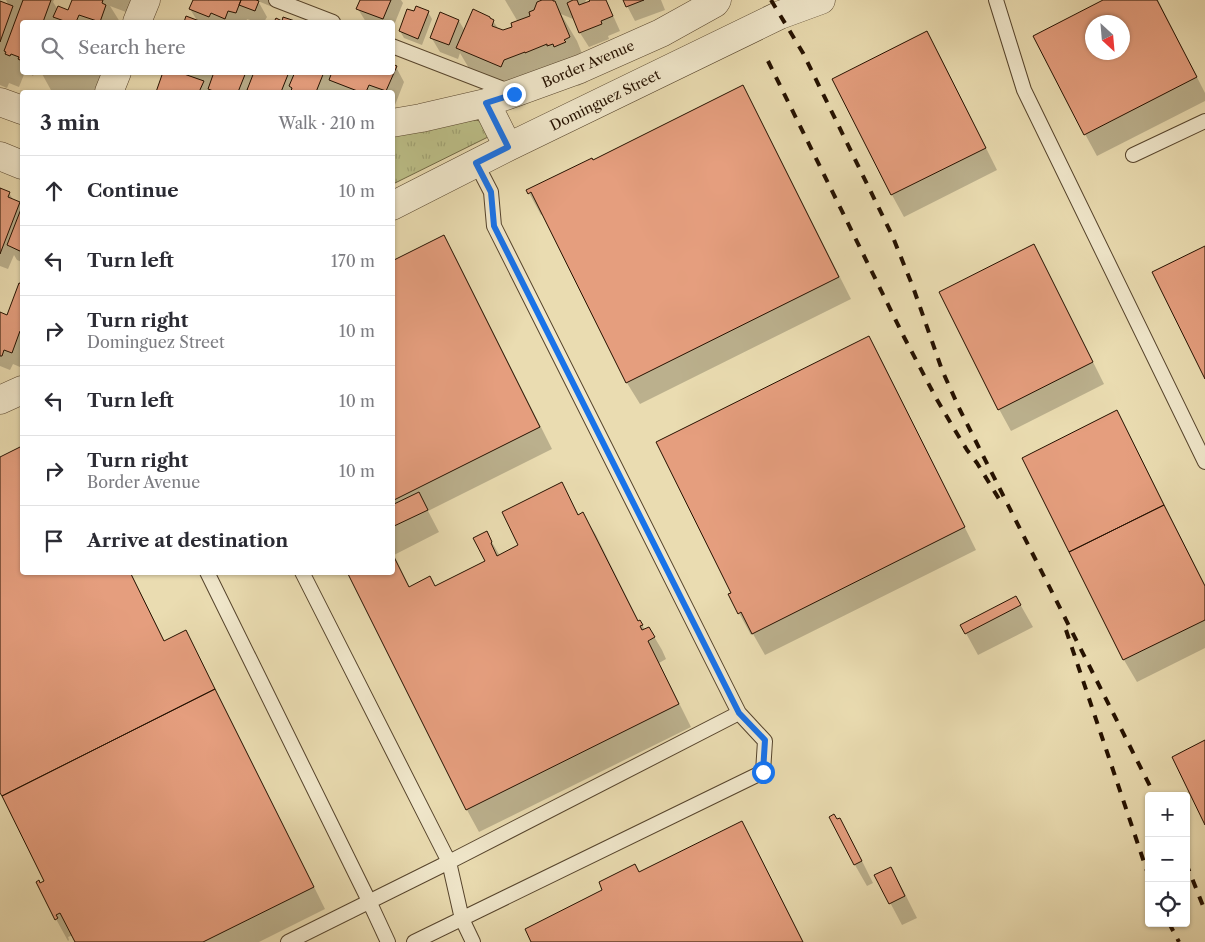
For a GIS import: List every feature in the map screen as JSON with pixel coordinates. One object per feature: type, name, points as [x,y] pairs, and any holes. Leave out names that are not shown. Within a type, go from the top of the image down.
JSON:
[{"type":"street","points":[[138,20],[146,0]]},
{"type":"street","name":"Border Avenue","points":[[395,122],[486,103],[580,69],[661,33],[715,3],[717,0]]},
{"type":"street","name":"Dominguez Street","points":[[395,204],[508,147],[780,15],[821,0]]},
{"type":"street","points":[[110,90],[116,75]]},
{"type":"street","points":[[0,102],[20,109]]},
{"type":"street","points":[[486,103],[508,147]]},
{"type":"street","points":[[0,156],[20,164]]},
{"type":"lane","points":[[276,0],[328,20]]},
{"type":"lane","points":[[996,0],[1024,90],[1205,462]]},
{"type":"lane","points":[[395,47],[514,94]]},
{"type":"lane","points":[[1133,155],[1205,121]]},
{"type":"lane","points":[[414,942],[763,772],[765,740],[739,713],[494,226],[491,192],[476,163]]},
{"type":"lane","points":[[208,575],[388,942]]},
{"type":"lane","points":[[304,575],[449,862],[462,919],[474,942]]},
{"type":"lane","points":[[288,942],[449,862],[739,713]]},
{"type":"green space","points":[[476,120],[486,123],[492,135],[395,183],[395,132]]},
{"type":"building","points":[[23,0],[51,0],[44,20],[20,20],[20,60],[18,59],[19,57],[5,54],[6,52],[4,51]]},
{"type":"building","points":[[72,0],[103,0],[102,3],[106,5],[101,20],[94,20],[79,15],[77,20],[61,20],[53,17],[58,6],[68,10]]},
{"type":"building","points":[[193,0],[241,0],[236,13],[228,11],[225,19],[211,13],[209,17],[189,9]]},
{"type":"building","points":[[241,0],[259,1],[255,11],[239,5]]},
{"type":"building","points":[[360,0],[391,0],[383,19],[356,9]]},
{"type":"building","points":[[542,0],[555,1],[570,37],[564,40],[566,42],[554,47],[553,44],[547,46],[547,44],[504,60],[501,67],[456,48],[473,9],[490,17],[494,20],[492,26],[503,30],[512,27],[511,23],[530,16],[529,12],[534,10],[537,2]]},
{"type":"building","points":[[577,0],[579,5],[589,0],[606,0],[613,16],[601,21],[602,24],[579,33],[567,3]]},
{"type":"building","points":[[623,0],[644,0],[626,7]]},
{"type":"building","points":[[1103,0],[1157,0],[1197,77],[1084,135],[1033,36]]},
{"type":"building","points":[[0,1],[13,6],[0,42]]},
{"type":"building","points":[[416,6],[429,11],[418,39],[399,31],[407,9],[414,11]]},
{"type":"building","points":[[440,12],[459,20],[449,45],[430,38]]},
{"type":"building","points":[[186,16],[197,20],[185,20]]},
{"type":"building","points":[[927,31],[986,148],[891,195],[832,79]]},
{"type":"building","points":[[162,75],[187,75],[204,81],[200,90],[157,90]]},
{"type":"building","points":[[213,75],[245,75],[239,90],[208,89]]},
{"type":"building","points":[[253,75],[288,75],[282,90],[247,90]]},
{"type":"building","points":[[294,75],[323,75],[317,90],[291,90],[292,88],[289,86]]},
{"type":"building","points":[[331,75],[393,75],[386,90],[369,85],[367,90],[355,90],[329,80]]},
{"type":"building","points":[[743,85],[839,277],[626,383],[531,192],[528,194],[526,190],[592,158],[593,160]]},
{"type":"building","points":[[0,188],[10,192],[8,197],[20,202],[0,254]]},
{"type":"building","points":[[20,212],[20,251],[7,245]]},
{"type":"building","points":[[444,235],[540,427],[395,500],[395,260]]},
{"type":"building","points":[[1034,244],[1093,362],[998,410],[939,292]]},
{"type":"building","points":[[1205,246],[1205,379],[1152,272]]},
{"type":"building","points":[[20,283],[20,331],[12,353],[4,350],[2,356],[0,356],[0,312],[7,315]]},
{"type":"building","points":[[869,336],[965,527],[752,634],[741,612],[738,614],[728,594],[731,593],[656,442]]},
{"type":"building","points":[[1117,410],[1164,505],[1069,552],[1022,458]]},
{"type":"building","points":[[20,447],[20,575],[131,575],[164,641],[186,630],[215,689],[2,796],[0,793],[0,457]]},
{"type":"building","points":[[562,482],[578,515],[583,512],[638,621],[640,620],[643,625],[640,626],[642,630],[649,627],[655,637],[648,641],[679,704],[466,810],[348,575],[395,575],[395,559],[409,587],[430,576],[435,586],[485,561],[473,538],[487,531],[497,556],[518,545],[502,512]]},
{"type":"building","points":[[419,492],[428,510],[395,526],[395,504]]},
{"type":"building","points":[[1164,505],[1205,586],[1205,620],[1123,660],[1069,552]]},
{"type":"building","points":[[1016,596],[1021,605],[965,634],[960,625]]},
{"type":"building","points":[[215,689],[314,887],[203,942],[75,942],[60,913],[56,915],[58,918],[55,920],[36,882],[39,880],[40,883],[44,881],[2,796]]},
{"type":"building","points":[[1205,740],[1205,825],[1190,792],[1172,757]]},
{"type":"building","points":[[834,814],[837,819],[840,818],[862,861],[854,865],[829,817]]},
{"type":"building","points":[[742,821],[803,942],[531,942],[525,929],[602,890],[599,882],[635,864],[639,872]]},
{"type":"building","points":[[891,867],[905,896],[889,904],[874,875]]},
{"type":"railway","points":[[771,0],[803,53],[892,235],[913,287],[942,370],[960,410],[1153,792]]},
{"type":"railway","points":[[768,61],[936,398],[999,499]]},
{"type":"railway","points":[[1066,630],[1145,865]]},
{"type":"railway","points":[[1190,873],[1205,911]]},
{"type":"railway","points":[[1171,927],[1179,942]]},
{"type":"route","points":[[514,94],[486,103],[508,147],[476,163],[491,192],[494,226],[739,713],[765,740],[763,772]]}]
